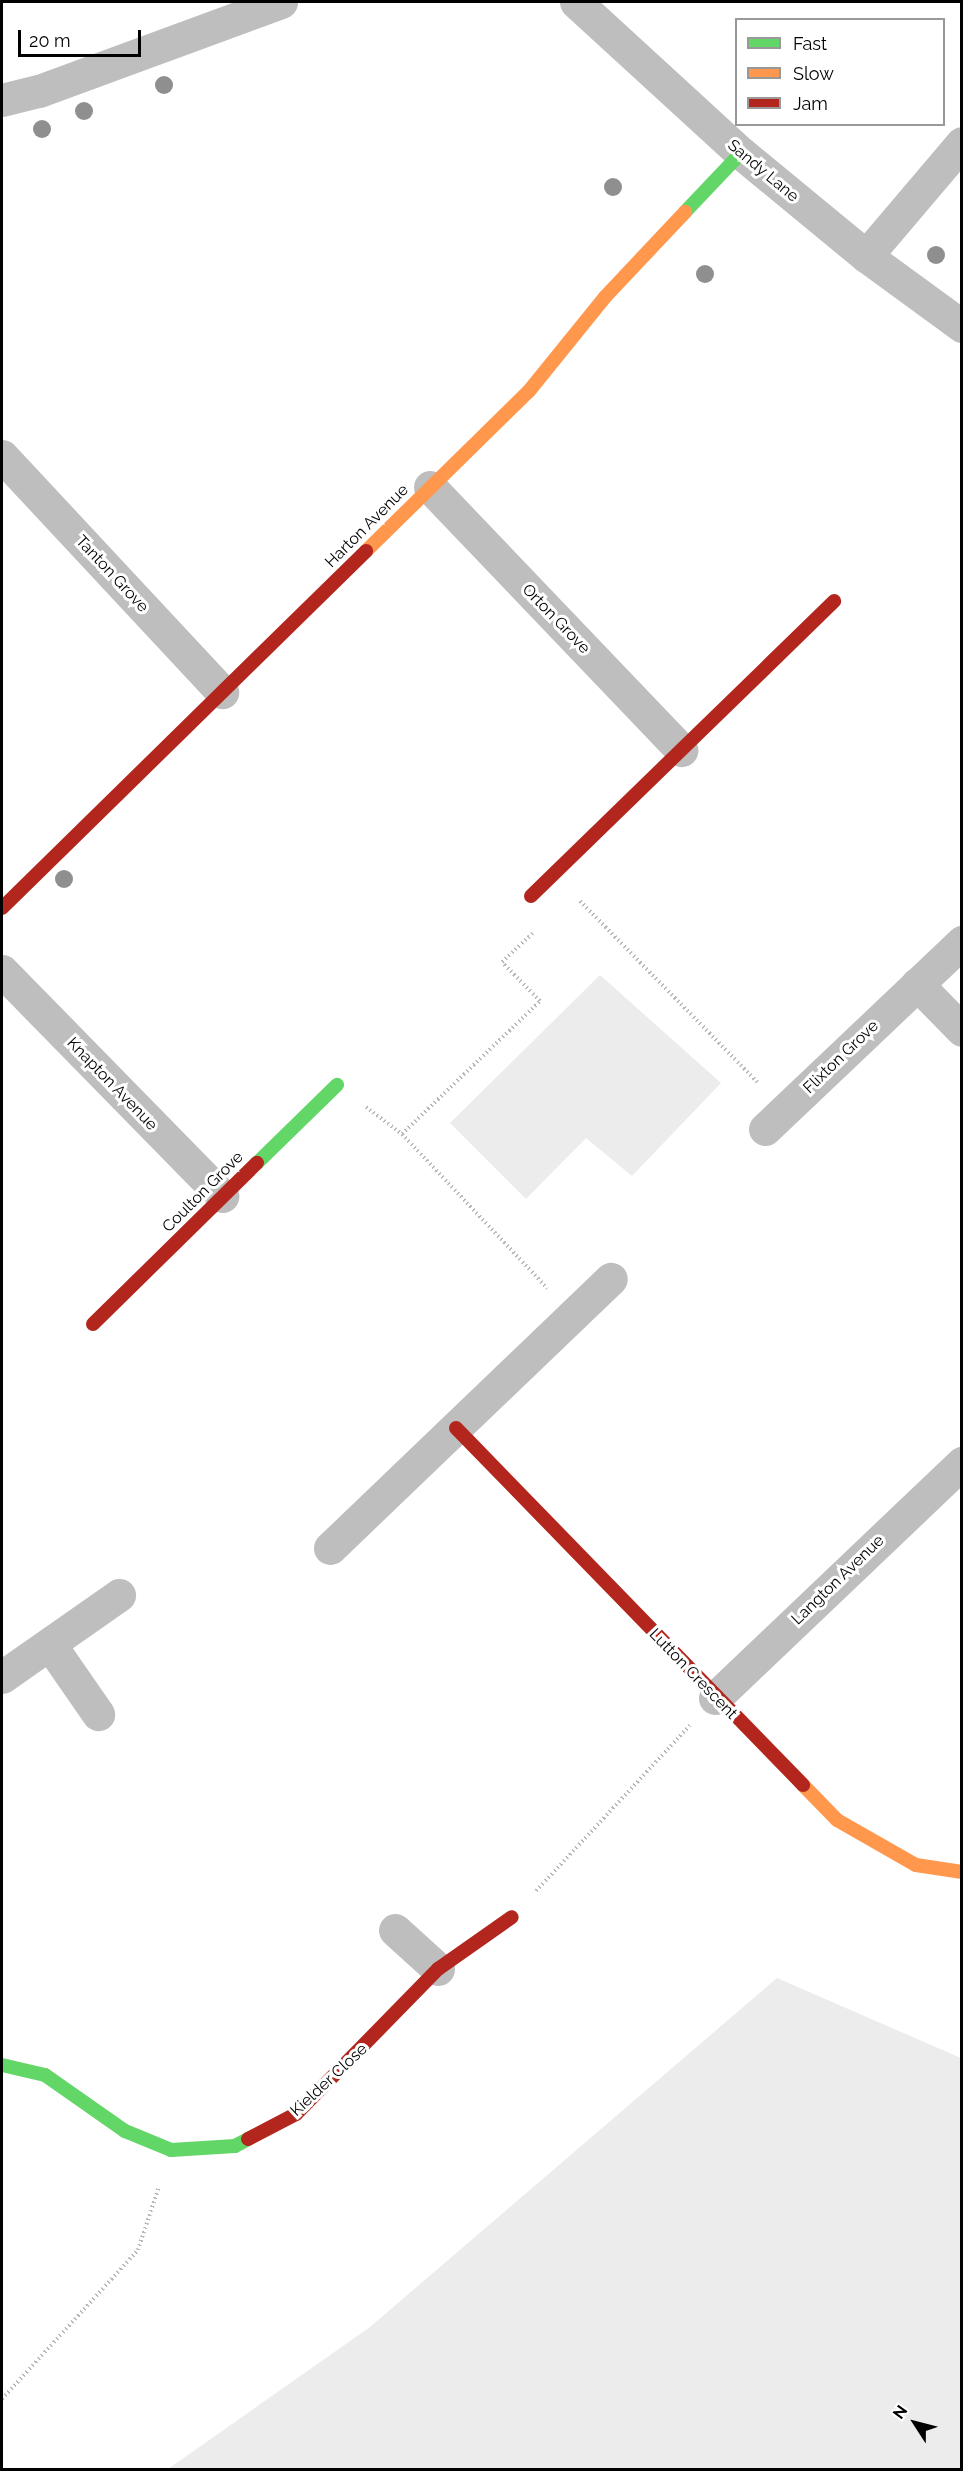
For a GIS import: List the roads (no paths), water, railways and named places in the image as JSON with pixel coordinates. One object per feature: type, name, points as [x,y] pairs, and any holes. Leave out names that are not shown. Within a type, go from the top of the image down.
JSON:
[{"type":"street","points":[[2,100],[39,91],[280,2]]},
{"type":"street","name":"Sandy Lane","points":[[576,2],[741,153],[866,256],[962,326]]},
{"type":"street","points":[[866,256],[962,143]]},
{"type":"street","name":"Harton Avenue","points":[[2,908],[529,391],[605,297],[741,153]]},
{"type":"street","name":"Tanton Grove","points":[[2,456],[222,692]]},
{"type":"street","name":"Orton Grove","points":[[430,487],[681,750]]},
{"type":"street","points":[[531,896],[834,601]]},
{"type":"street","name":"Flixton Grove","points":[[775,1120],[962,942]]},
{"type":"street","name":"Knapton Avenue","points":[[2,971],[222,1196]]},
{"type":"street","points":[[918,984],[962,1030]]},
{"type":"street","name":"Coulton Grove","points":[[93,1324],[337,1085]]},
{"type":"street","points":[[330,1548],[611,1279]]},
{"type":"street","name":"Lutton Crescent","points":[[456,1428],[715,1698],[837,1820],[916,1865],[962,1872]]},
{"type":"street","name":"Langton Avenue","points":[[715,1698],[962,1462]]},
{"type":"street","points":[[2,1677],[51,1646],[119,1595]]},
{"type":"street","points":[[51,1646],[98,1714]]},
{"type":"street","name":"Kielder Close","points":[[2,2065],[45,2075],[125,2131],[171,2150],[235,2146],[296,2114],[438,1970],[512,1917]]},
{"type":"street","points":[[395,1930],[438,1970]]}]
